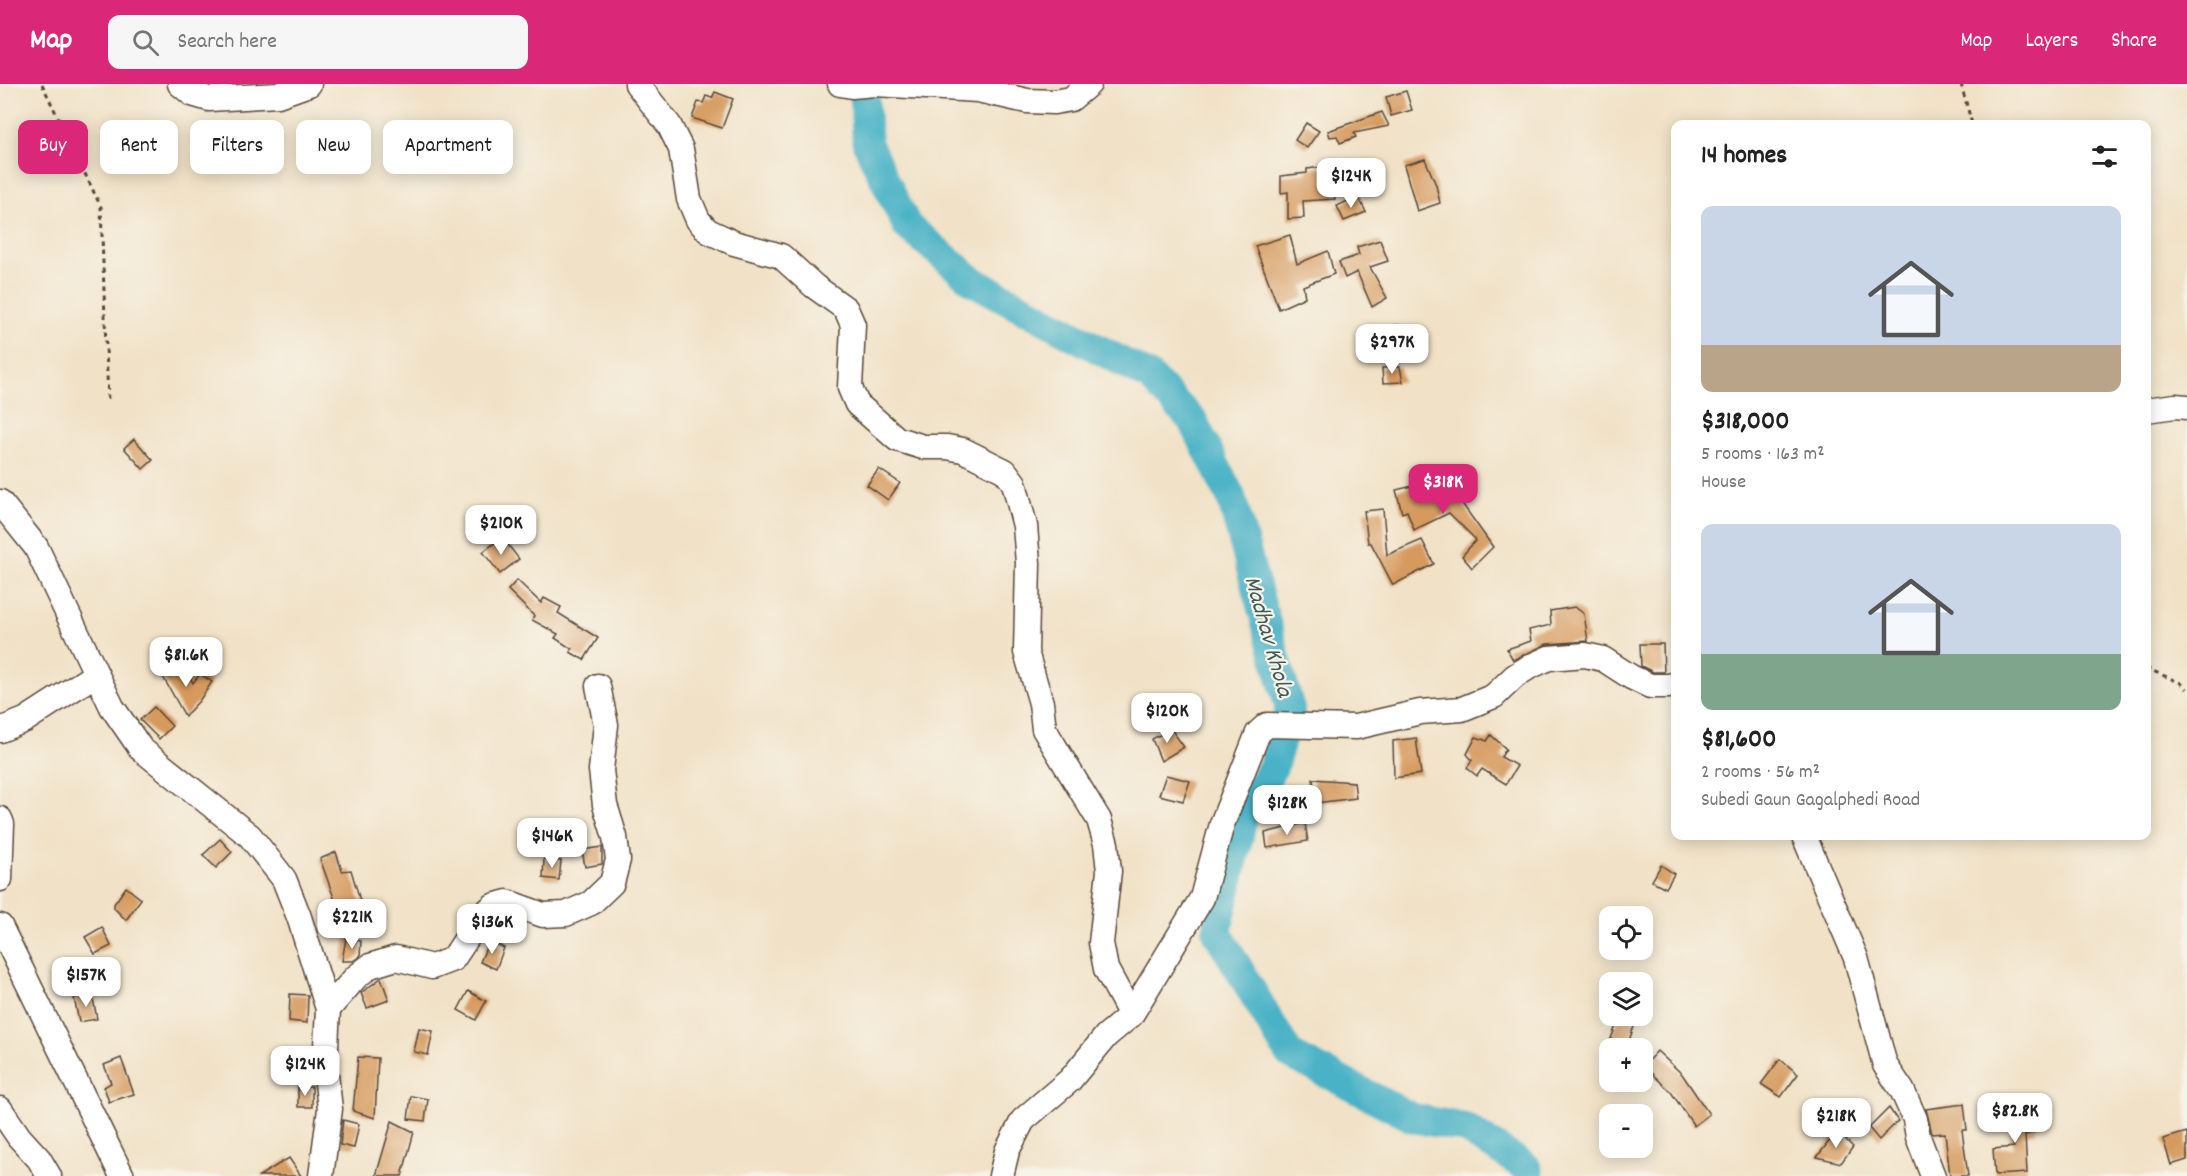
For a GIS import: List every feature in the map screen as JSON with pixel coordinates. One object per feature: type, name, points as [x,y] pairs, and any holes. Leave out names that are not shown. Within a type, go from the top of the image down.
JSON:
[{"type":"street","points":[[180,84],[192,94],[209,99],[278,95],[309,84]]},
{"type":"street","points":[[637,84],[669,125],[681,149],[689,199],[698,220],[708,231],[734,243],[781,256],[814,286],[846,309],[853,325],[850,388],[857,404],[897,439],[923,447],[963,450],[1005,471],[1014,483],[1025,526],[1028,563],[1026,652],[1041,702],[1044,729],[1098,820],[1106,844],[1109,871],[1101,943],[1106,969],[1131,1015]]},
{"type":"street","points":[[856,85],[978,90],[1027,101],[1054,102],[1071,99],[1089,84]]},
{"type":"street","points":[[2151,409],[2187,407]]},
{"type":"street","points":[[0,502],[36,547],[68,610],[112,707],[141,749],[250,836],[284,879],[299,917],[328,1009],[325,1065],[330,1109],[321,1176]]},
{"type":"street","points":[[1001,1176],[1007,1151],[1023,1120],[1070,1080],[1106,1036],[1131,1015],[1202,898],[1222,824],[1258,732],[1267,725],[1356,727],[1420,712],[1462,709],[1494,696],[1515,676],[1549,658],[1585,656],[1603,659],[1650,686],[1671,685]]},
{"type":"street","points":[[0,730],[25,720],[96,674]]},
{"type":"street","points":[[328,1009],[356,977],[370,966],[396,958],[432,967],[453,959],[481,917],[493,906],[507,902],[543,915],[566,914],[591,903],[612,883],[618,860],[615,837],[605,805],[601,770],[606,725],[598,686]]},
{"type":"street","points":[[0,819],[2,824],[0,879]]},
{"type":"street","points":[[1806,840],[1856,958],[1885,1065],[1902,1090],[1915,1119],[1918,1137],[1933,1176]]},
{"type":"street","points":[[0,926],[122,1176]]},
{"type":"street","points":[[0,1109],[19,1137],[39,1159],[49,1176]]},
{"type":"path","points":[[42,84],[101,207],[108,402]]},
{"type":"path","points":[[1960,84],[1971,120]]},
{"type":"path","points":[[2151,670],[2181,683],[2187,689]]},
{"type":"building","points":[[1406,91],[1412,110],[1391,116],[1386,97]]},
{"type":"building","points":[[715,92],[733,99],[722,128],[692,118],[698,102],[703,103],[706,96],[712,98]]},
{"type":"building","points":[[1382,112],[1389,126],[1354,133],[1356,137],[1340,143],[1337,136],[1330,137],[1328,131]]},
{"type":"building","points":[[1306,123],[1319,131],[1307,148],[1295,140]]},
{"type":"building","points":[[1425,159],[1436,185],[1440,203],[1417,211],[1404,165]]},
{"type":"building","points":[[1330,166],[1335,199],[1303,201],[1304,218],[1288,219],[1288,192],[1281,193],[1281,176],[1307,173],[1307,169]]},
{"type":"building","points":[[1358,196],[1366,212],[1344,221],[1337,206]]},
{"type":"building","points":[[1290,235],[1297,264],[1328,251],[1334,274],[1303,286],[1305,297],[1279,309],[1255,246]]},
{"type":"building","points":[[1380,240],[1388,261],[1370,267],[1387,298],[1372,307],[1357,272],[1345,278],[1339,262],[1359,255],[1357,247]]},
{"type":"building","points":[[1397,325],[1404,341],[1380,348],[1374,333]]},
{"type":"building","points":[[1400,367],[1403,382],[1383,383],[1382,368]]},
{"type":"building","points":[[134,439],[153,460],[143,469],[124,448]]},
{"type":"building","points":[[879,469],[900,483],[888,500],[867,485]]},
{"type":"building","points":[[1421,484],[1422,489],[1451,488],[1493,547],[1472,568],[1462,556],[1476,540],[1449,513],[1414,530],[1407,511],[1402,513],[1396,490]]},
{"type":"building","points":[[1383,509],[1387,555],[1422,540],[1434,564],[1393,585],[1371,543],[1368,543],[1364,511]]},
{"type":"building","points":[[502,537],[519,559],[500,574],[483,552]]},
{"type":"building","points":[[517,580],[541,603],[544,598],[561,607],[558,613],[598,638],[584,660],[570,652],[572,649],[555,638],[558,634],[532,620],[534,616],[508,590]]},
{"type":"building","points":[[1575,607],[1584,614],[1588,641],[1547,644],[1513,660],[1507,649],[1531,641],[1529,630],[1551,625],[1550,611]]},
{"type":"building","points":[[1640,644],[1663,644],[1664,672],[1653,672],[1641,666]]},
{"type":"building","points":[[182,663],[193,683],[200,674],[212,682],[185,716],[162,675]]},
{"type":"building","points":[[154,707],[172,726],[159,739],[140,720]]},
{"type":"building","points":[[1171,729],[1184,747],[1161,761],[1152,739]]},
{"type":"building","points":[[1491,735],[1506,749],[1501,757],[1517,766],[1506,784],[1482,769],[1477,776],[1467,768],[1472,760],[1467,754],[1476,737],[1487,741]]},
{"type":"building","points":[[1416,738],[1421,774],[1394,778],[1393,741]]},
{"type":"building","points":[[1166,775],[1190,781],[1183,801],[1159,795]]},
{"type":"building","points":[[1313,779],[1354,782],[1356,798],[1316,803]]},
{"type":"building","points":[[1305,823],[1308,841],[1267,848],[1265,833]]},
{"type":"building","points":[[220,839],[232,852],[216,868],[203,855]]},
{"type":"building","points":[[602,847],[602,864],[585,867],[582,850]]},
{"type":"building","points":[[336,852],[342,871],[351,870],[365,917],[342,920],[320,859]]},
{"type":"building","points":[[544,859],[561,861],[559,880],[543,878]]},
{"type":"building","points":[[1661,865],[1674,874],[1666,888],[1652,881]]},
{"type":"building","points":[[126,887],[141,899],[126,920],[114,908],[114,904]]},
{"type":"building","points":[[102,927],[111,946],[95,954],[85,937]]},
{"type":"building","points":[[346,938],[361,941],[360,956],[353,961],[342,961]]},
{"type":"building","points":[[489,941],[504,948],[496,969],[480,962]]},
{"type":"building","points":[[381,978],[389,1000],[367,1008],[361,993]]},
{"type":"building","points":[[468,991],[486,1001],[476,1020],[458,1010]]},
{"type":"building","points":[[92,993],[97,1019],[79,1022],[74,998]]},
{"type":"building","points":[[290,994],[308,995],[307,1023],[289,1021]]},
{"type":"building","points":[[1616,1026],[1634,1026],[1630,1038],[1611,1038]]},
{"type":"building","points":[[419,1028],[433,1031],[428,1055],[414,1052]]},
{"type":"building","points":[[1657,1051],[1682,1074],[1709,1114],[1694,1126],[1671,1092],[1653,1075],[1653,1055]]},
{"type":"building","points":[[358,1057],[378,1058],[375,1118],[353,1111]]},
{"type":"building","points":[[121,1058],[134,1094],[109,1102],[104,1087],[111,1083],[104,1065]]},
{"type":"building","points":[[1780,1059],[1798,1074],[1781,1097],[1761,1084]]},
{"type":"building","points":[[298,1087],[312,1087],[312,1107],[298,1107]]},
{"type":"building","points":[[411,1096],[428,1099],[425,1121],[408,1119]]},
{"type":"building","points":[[1964,1104],[1967,1130],[1962,1130],[1968,1176],[1950,1176],[1945,1133],[1932,1134],[1926,1109]]},
{"type":"building","points":[[2030,1107],[2036,1132],[2025,1135],[2027,1173],[1995,1175],[1993,1149],[2014,1147],[2005,1113]]},
{"type":"building","points":[[1889,1108],[1898,1121],[1879,1140],[1869,1128]]},
{"type":"building","points":[[343,1120],[359,1124],[354,1148],[340,1145]]},
{"type":"building","points":[[392,1121],[414,1132],[402,1176],[376,1176]]},
{"type":"building","points":[[1837,1131],[1853,1147],[1841,1163],[1817,1157]]},
{"type":"building","points":[[2187,1132],[2187,1160],[2171,1165],[2163,1139]]},
{"type":"building","points":[[289,1158],[301,1176],[259,1176]]},
{"type":"waterway","name":"Madhav Khola","points":[[864,84],[867,143],[907,226],[973,281],[1150,377],[1193,421],[1231,497],[1290,709],[1273,767],[1244,813],[1217,932],[1289,1054],[1413,1118],[1465,1128],[1526,1167],[1529,1176]]}]
